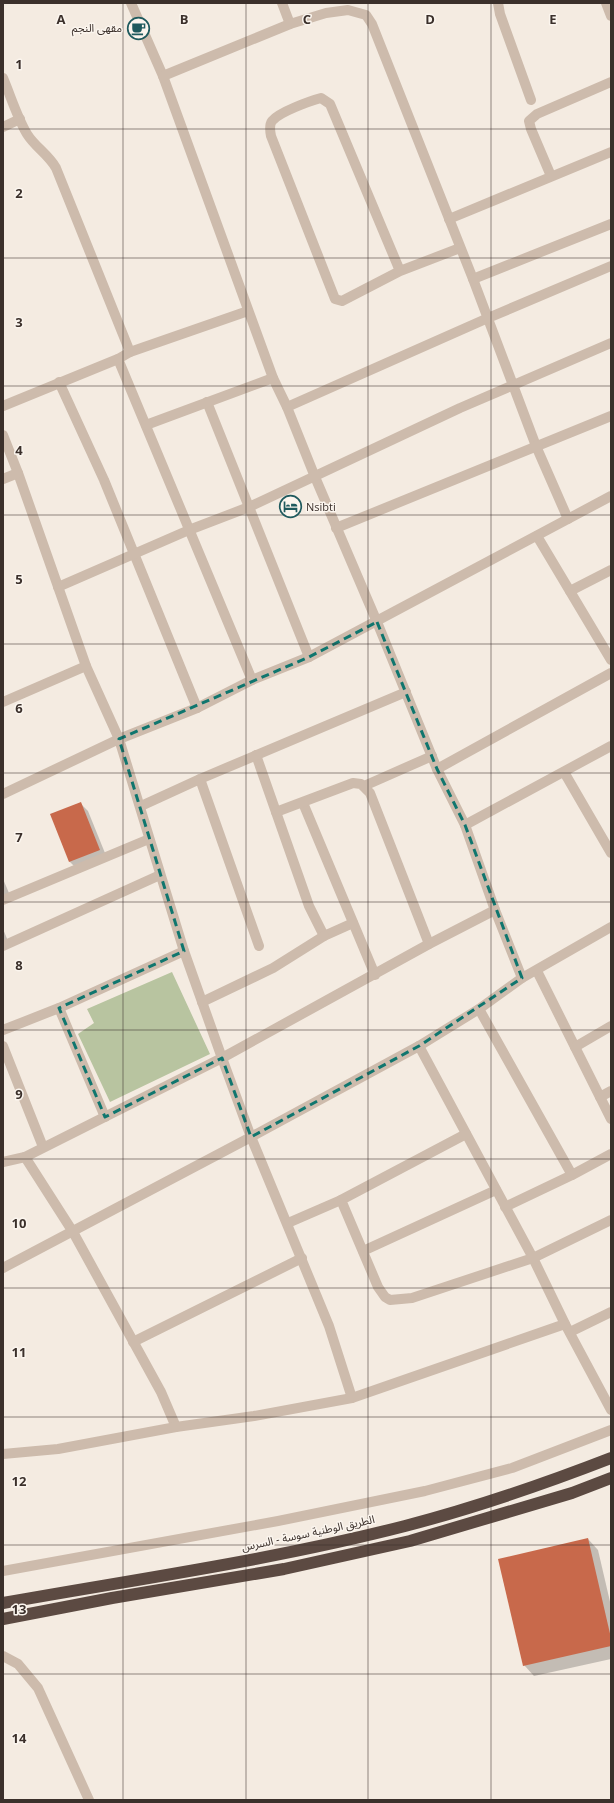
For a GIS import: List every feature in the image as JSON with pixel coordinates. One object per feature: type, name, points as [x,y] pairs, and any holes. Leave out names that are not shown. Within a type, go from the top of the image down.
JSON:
[{"type":"highway","name":"الطريق الوطنية سوسة - السرس","points":[[3,1603],[276,1554],[405,1526],[523,1490],[611,1458]]},
{"type":"highway","points":[[3,1619],[112,1598],[284,1569],[410,1542],[572,1493],[611,1478]]},
{"type":"street","points":[[131,3],[163,76],[273,378],[287,407],[437,768],[465,825],[495,910],[522,978]]},
{"type":"street","points":[[282,3],[290,24]]},
{"type":"street","points":[[498,3],[500,14],[531,100]]},
{"type":"street","points":[[606,3],[611,16]]},
{"type":"street","points":[[163,76],[290,24],[338,10],[348,10],[366,15],[372,24],[473,279],[536,446],[568,519]]},
{"type":"street","points":[[3,78],[20,119],[31,139],[50,157],[56,168],[130,352]]},
{"type":"street","points":[[551,176],[529,121],[537,114],[611,82]]},
{"type":"street","points":[[400,271],[330,104],[321,98],[279,115],[270,125],[271,136],[335,299],[342,301],[400,271],[460,248]]},
{"type":"street","points":[[3,127],[20,119]]},
{"type":"street","points":[[449,219],[611,152]]},
{"type":"street","points":[[473,279],[611,224]]},
{"type":"street","points":[[287,407],[488,318],[611,266]]},
{"type":"street","points":[[3,406],[130,352],[248,311]]},
{"type":"street","points":[[58,587],[190,530],[249,507],[460,408],[611,343]]},
{"type":"street","points":[[118,358],[252,680]]},
{"type":"street","points":[[146,425],[273,378]]},
{"type":"street","points":[[59,382],[104,480],[197,708]]},
{"type":"street","points":[[208,402],[309,658]]},
{"type":"street","points":[[336,528],[611,416]]},
{"type":"street","points":[[3,435],[18,473],[86,666],[119,739],[141,806],[149,839],[184,952],[222,1058],[252,1137],[329,1326],[352,1398]]},
{"type":"street","points":[[3,478],[18,473]]},
{"type":"street","points":[[3,794],[119,739],[197,708],[252,680],[309,658],[611,496]]},
{"type":"street","points":[[537,536],[611,660]]},
{"type":"street","points":[[570,591],[611,570]]},
{"type":"street","points":[[3,702],[86,666]]},
{"type":"street","points":[[437,768],[611,673]]},
{"type":"street","points":[[141,806],[200,779],[406,692]]},
{"type":"street","points":[[465,825],[611,747]]},
{"type":"street","points":[[256,755],[309,906],[324,936]]},
{"type":"street","points":[[364,786],[432,756]]},
{"type":"street","points":[[564,772],[611,853]]},
{"type":"street","points":[[200,779],[259,946]]},
{"type":"street","points":[[276,812],[353,783],[364,786],[370,793],[428,944]]},
{"type":"street","points":[[303,803],[375,975]]},
{"type":"street","points":[[3,900],[149,839]]},
{"type":"street","points":[[3,946],[160,875]]},
{"type":"street","points":[[3,1162],[25,1157],[222,1058],[375,975],[428,944],[495,910]]},
{"type":"street","points":[[202,1002],[273,968],[324,936],[353,923]]},
{"type":"street","points":[[3,1268],[252,1137],[419,1046],[479,1009],[522,978],[537,971],[611,927]]},
{"type":"street","points":[[3,1030],[59,1008],[184,952]]},
{"type":"street","points":[[537,971],[611,1119]]},
{"type":"street","points":[[59,1008],[105,1117]]},
{"type":"street","points":[[479,1009],[572,1175]]},
{"type":"street","points":[[575,1047],[611,1026]]},
{"type":"street","points":[[3,1046],[43,1147]]},
{"type":"street","points":[[419,1046],[533,1258],[611,1410]]},
{"type":"street","points":[[600,1097],[611,1091]]},
{"type":"street","points":[[288,1223],[341,1200],[466,1134]]},
{"type":"street","points":[[505,1207],[572,1175],[611,1154]]},
{"type":"street","points":[[25,1157],[73,1232],[161,1392],[176,1427]]},
{"type":"street","points":[[363,1251],[496,1190]]},
{"type":"street","points":[[341,1200],[378,1287],[385,1297],[390,1300],[412,1298],[533,1258],[611,1220]]},
{"type":"street","points":[[133,1342],[302,1258]]},
{"type":"street","points":[[3,1454],[58,1449],[176,1427],[254,1416],[352,1398],[568,1328],[611,1312]]},
{"type":"street","points":[[3,1571],[285,1519],[425,1491],[512,1468],[611,1430]]},
{"type":"street","points":[[3,1656],[18,1664],[38,1688],[88,1800]]},
{"type":"highlighted area","points":[[377,622],[437,769],[465,825],[522,978],[419,1046],[251,1137],[222,1058],[105,1117],[59,1008],[184,951],[119,739],[309,657]]},
{"type":"green space","points":[[172,972],[210,1054],[110,1102],[78,1034],[94,1023],[87,1009]]},
{"type":"building","points":[[81,802],[100,850],[69,862],[50,814]]},
{"type":"building","points":[[588,1538],[611,1638],[611,1646],[523,1666],[498,1559]]},
{"type":"place","name":"مقهى النجم","points":[[138,28]]},
{"type":"place","name":"Nsibti","points":[[291,507]]}]
